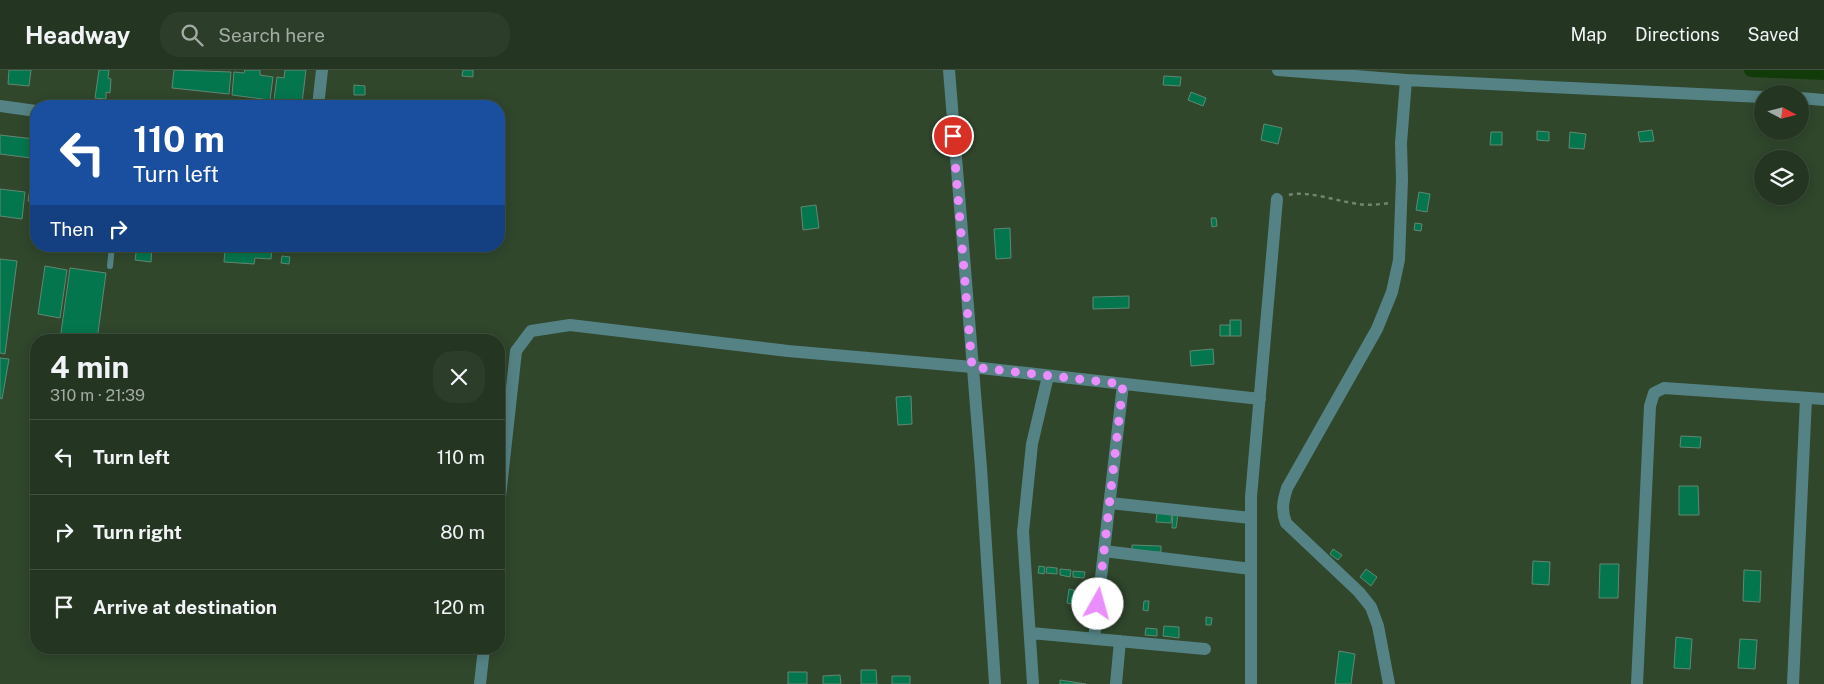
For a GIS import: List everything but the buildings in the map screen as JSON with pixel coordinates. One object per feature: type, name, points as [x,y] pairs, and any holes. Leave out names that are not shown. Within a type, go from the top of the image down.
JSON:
[{"type":"street","points":[[319,100],[322,70]]},
{"type":"street","points":[[949,70],[995,684]]},
{"type":"street","points":[[1278,70],[1406,80],[1754,97]]},
{"type":"street","points":[[1389,684],[1378,626],[1371,607],[1359,592],[1286,523],[1283,513],[1283,500],[1287,488],[1377,329],[1392,292],[1399,260],[1402,202],[1401,143],[1406,80]]},
{"type":"street","points":[[1809,99],[1824,100]]},
{"type":"street","points":[[0,106],[30,110]]},
{"type":"street","points":[[1251,684],[1251,497],[1277,199]]},
{"type":"street","points":[[505,451],[516,351],[531,331],[570,325],[788,352],[972,367],[1260,399]]},
{"type":"street","points":[[1033,684],[1023,532],[1032,444],[1048,376]]},
{"type":"street","points":[[1094,639],[1123,384]]},
{"type":"street","points":[[1637,684],[1650,406],[1654,393],[1664,388],[1824,399]]},
{"type":"street","points":[[1793,684],[1806,398]]},
{"type":"street","points":[[1110,503],[1251,518]]},
{"type":"street","points":[[1104,552],[1251,569]]},
{"type":"street","points":[[1031,632],[1205,649]]},
{"type":"street","points":[[1116,684],[1120,641]]},
{"type":"street","points":[[480,684],[483,654]]},
{"type":"lane","points":[[110,266],[111,252]]},
{"type":"path","points":[[1277,199],[1294,194],[1361,204],[1402,202]]},
{"type":"waterway","points":[[1751,70],[1824,73]]},
{"type":"route","points":[[953,136],[972,367],[1123,384],[1098,604]]}]
